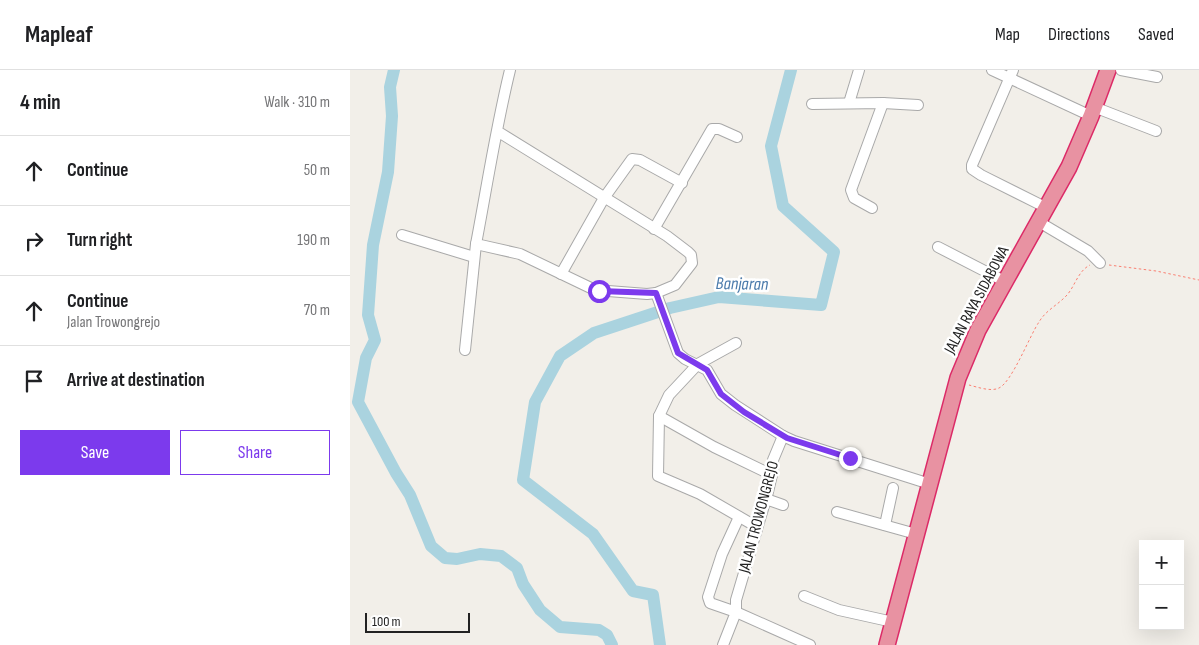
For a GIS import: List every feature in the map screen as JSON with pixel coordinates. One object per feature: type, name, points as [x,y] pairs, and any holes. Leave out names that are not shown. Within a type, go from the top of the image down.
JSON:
[{"type":"highway","name":"JALAN RAYA SIDABOWA","points":[[887,645],[956,383],[976,335],[1069,167],[1093,112],[1108,70]]},
{"type":"street","points":[[465,350],[474,256],[510,70]]},
{"type":"street","points":[[849,103],[859,70]]},
{"type":"street","points":[[992,70],[1012,75],[1093,112],[1156,132]]},
{"type":"street","points":[[1121,70],[1157,77]]},
{"type":"street","points":[[1012,75],[972,165],[972,169],[981,176],[1047,208]]},
{"type":"street","points":[[872,208],[854,198],[851,190],[883,103]]},
{"type":"street","points":[[812,104],[883,103],[918,105]]},
{"type":"street","points":[[654,229],[712,129],[719,129],[737,137]]},
{"type":"street","points":[[476,244],[520,254],[599,291],[658,296],[678,282],[692,260],[688,252],[654,229],[497,131]]},
{"type":"street","points":[[561,274],[604,198],[634,158],[682,183]]},
{"type":"street","points":[[1039,222],[1088,251],[1100,263]]},
{"type":"street","points":[[402,235],[474,256]]},
{"type":"street","points":[[938,248],[1006,282]]},
{"type":"street","points":[[658,296],[678,353],[707,370],[721,394],[744,412],[794,441],[930,484]]},
{"type":"street","points":[[736,343],[698,364],[669,395],[660,416],[658,476],[700,494],[757,527]]},
{"type":"street","points":[[660,416],[718,449],[772,475]]},
{"type":"street","name":"JALAN TROWONGREJO","points":[[723,645],[736,612],[736,600],[766,499],[772,475],[773,460],[783,436]]},
{"type":"street","points":[[885,525],[894,488]]},
{"type":"street","points":[[766,499],[783,505]]},
{"type":"street","points":[[837,512],[916,534]]},
{"type":"street","points":[[739,518],[722,554],[708,597],[709,601],[714,605],[736,612],[797,642],[810,645]]},
{"type":"street","points":[[804,596],[839,610],[893,622]]},
{"type":"path","points":[[956,383],[990,388],[1000,387],[1023,353],[1040,320],[1047,311],[1067,295],[1083,270],[1092,265],[1100,263],[1199,280]]},
{"type":"waterway","points":[[394,70],[390,87],[392,116],[388,172],[373,245],[368,315],[375,340],[366,358],[358,402],[410,495],[431,546],[445,558],[457,559],[480,554],[501,556],[517,568],[523,584],[540,610],[560,627],[599,630],[607,635],[612,645]]},
{"type":"waterway","name":"Banjaran","points":[[660,645],[653,595],[633,591],[593,534],[523,480],[535,402],[560,356],[594,333],[670,308],[719,297],[821,305],[834,252],[783,206],[771,146],[791,70]]},
{"type":"route","points":[[599,291],[656,293],[678,353],[680,356],[707,370],[721,394],[744,412],[787,438],[850,458]]}]
